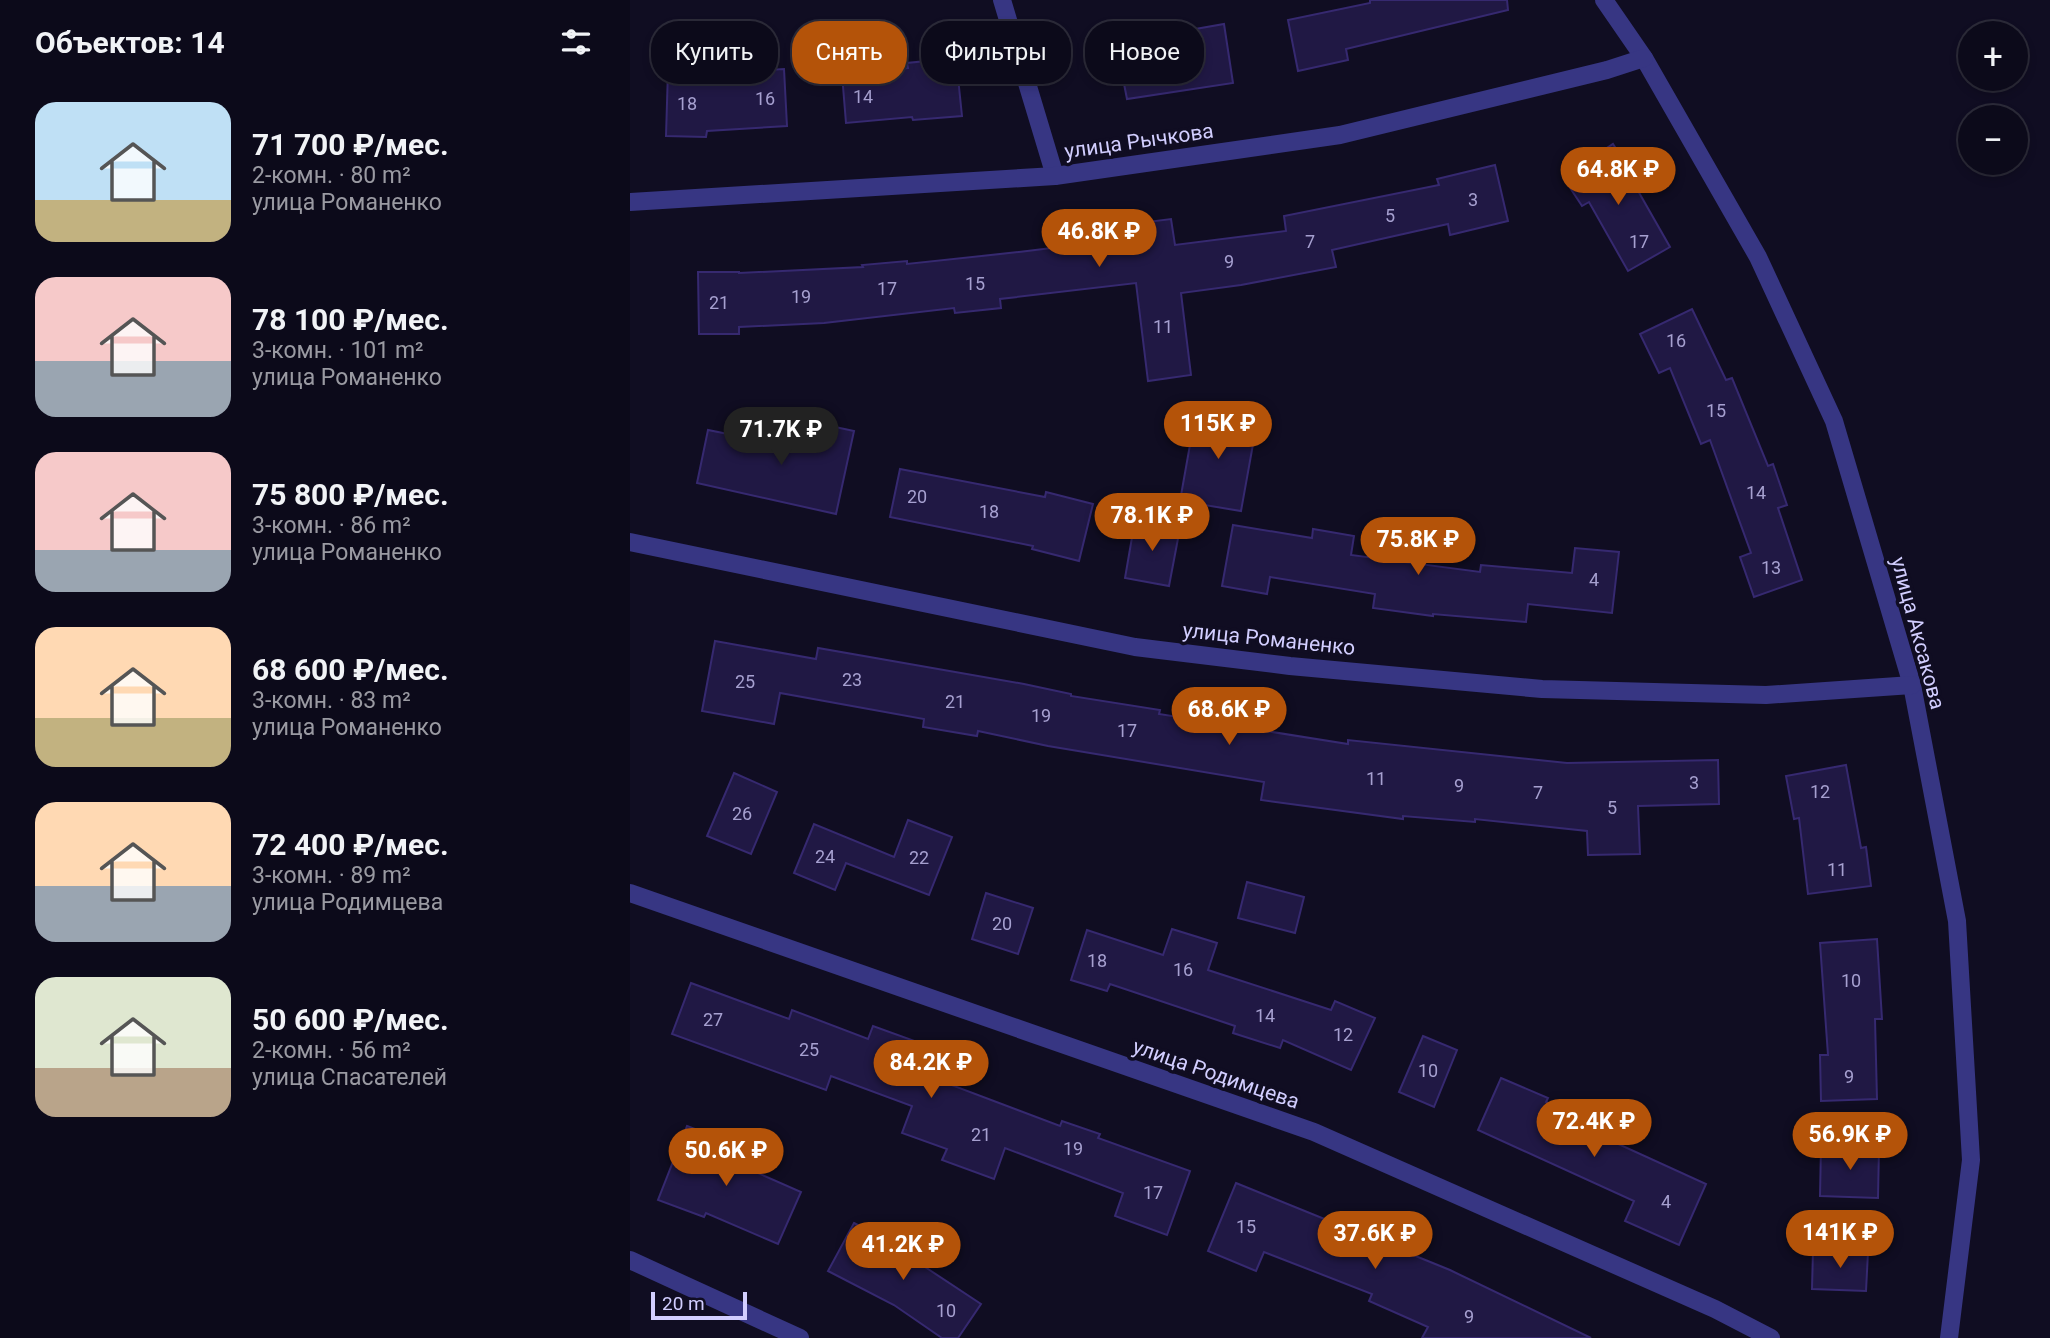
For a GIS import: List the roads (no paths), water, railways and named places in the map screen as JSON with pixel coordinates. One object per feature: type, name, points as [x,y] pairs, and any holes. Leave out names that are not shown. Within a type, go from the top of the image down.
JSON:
[{"type":"street","points":[[1002,0],[1055,176]]},
{"type":"street","name":"улица Аксакова","points":[[1604,0],[1644,58],[1758,257],[1834,421],[1912,685],[1957,921],[1971,1160],[1949,1338]]},
{"type":"street","name":"улица Рычкова","points":[[630,202],[1055,176],[1340,135],[1608,70],[1644,58]]},
{"type":"street","name":"улица Романенко","points":[[630,542],[1135,647],[1290,666],[1542,689],[1766,695],[1912,685]]},
{"type":"street","name":"улица Родимцева","points":[[630,893],[1314,1132],[1715,1309],[1772,1338]]},
{"type":"street","points":[[630,1260],[800,1338]]}]
